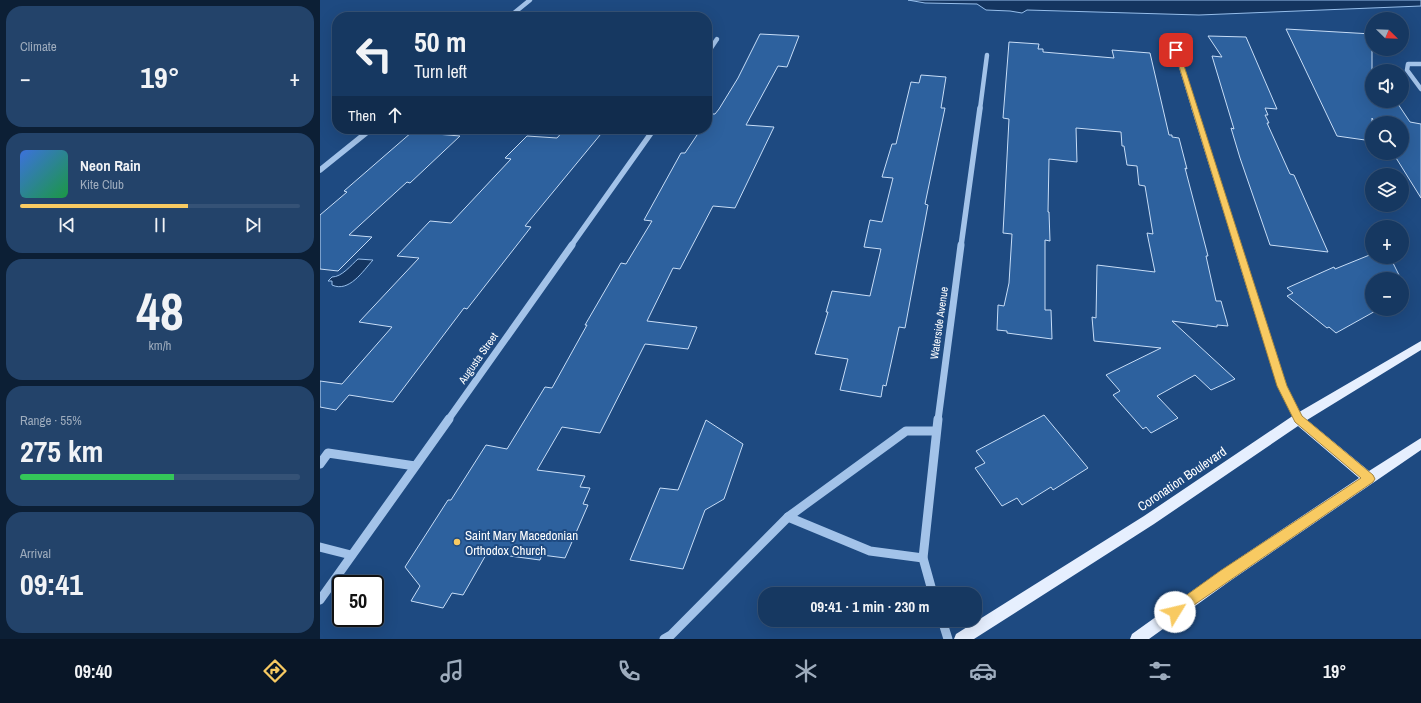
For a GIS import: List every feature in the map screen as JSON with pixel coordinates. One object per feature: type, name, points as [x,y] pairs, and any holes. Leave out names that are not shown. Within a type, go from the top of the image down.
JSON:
[{"type":"main road","name":"Coronation Boulevard","points":[[961,639],[1149,520],[1298,419],[1421,345]]},
{"type":"main road","points":[[1298,419],[1369,479]]},
{"type":"main road","points":[[1137,639],[1225,576],[1421,443]]},
{"type":"street","points":[[515,12],[530,0]]},
{"type":"street","points":[[712,47],[718,39]]},
{"type":"street","points":[[1176,50],[1277,373],[1298,419]]},
{"type":"street","name":"Waterside Avenue","points":[[931,587],[923,558],[936,431],[987,55]]},
{"type":"street","points":[[1421,64],[1408,64],[1406,70],[1421,89]]},
{"type":"street","points":[[320,170],[365,134]]},
{"type":"street","name":"Augusta Street","points":[[320,600],[650,134]]},
{"type":"street","points":[[669,638],[788,517],[906,431],[936,431]]},
{"type":"street","points":[[320,464],[328,453],[415,466]]},
{"type":"street","points":[[788,517],[870,551],[923,558]]},
{"type":"street","points":[[320,547],[351,555]]},
{"type":"street","points":[[944,627],[948,639]]},
{"type":"water","points":[[908,0],[1421,0],[1421,6],[1199,15],[1027,10],[1022,13],[986,10],[977,4],[925,3]]},
{"type":"water","points":[[358,259],[373,260],[350,284],[338,287],[332,285],[332,281],[328,281],[332,277],[343,273]]},
{"type":"building","points":[[1286,29],[1365,34],[1365,56],[1372,56],[1372,64],[1365,64],[1365,108],[1401,108],[1406,116],[1365,116],[1365,140],[1337,136]]},
{"type":"building","points":[[760,34],[799,36],[787,67],[778,66],[746,125],[774,127],[735,208],[713,206],[680,269],[673,268],[647,321],[697,327],[688,349],[645,344],[600,433],[562,427],[537,470],[585,476],[580,487],[590,488],[583,504],[588,505],[565,558],[542,555],[540,560],[487,553],[463,595],[452,593],[443,608],[411,601],[420,586],[405,567],[448,500],[451,500],[486,445],[507,449],[545,387],[552,388],[587,325],[585,325],[621,263],[626,264],[652,221],[644,220],[681,153],[685,153],[698,134],[712,134],[712,114],[715,114],[719,109],[738,78]]},
{"type":"building","points":[[1208,36],[1246,37],[1277,109],[1265,108],[1268,115],[1265,115],[1269,123],[1267,123],[1290,174],[1294,175],[1328,252],[1270,245],[1240,158],[1231,128],[1234,129],[1212,56],[1222,57]]},
{"type":"building","points":[[1009,42],[1039,44],[1038,49],[1043,49],[1043,52],[1114,58],[1112,50],[1150,53],[1169,135],[1179,138],[1187,169],[1185,168],[1208,256],[1206,256],[1216,301],[1221,301],[1228,326],[1217,325],[1217,327],[1172,321],[1235,379],[1211,390],[1195,375],[1157,396],[1178,418],[1151,433],[1146,427],[1143,429],[1113,395],[1120,391],[1106,375],[1161,348],[1094,341],[1092,317],[1096,318],[1097,265],[1155,272],[1147,233],[1153,234],[1145,186],[1139,185],[1137,166],[1127,165],[1124,146],[1122,146],[1121,132],[1076,128],[1077,162],[1049,159],[1048,212],[1050,241],[1045,240],[1045,310],[1051,310],[1052,339],[1007,333],[1007,331],[997,330],[998,305],[1004,306],[1009,283],[1012,234],[1003,233],[1009,119],[1003,118]]},
{"type":"building","points":[[921,75],[946,77],[941,108],[945,108],[925,204],[928,205],[905,328],[899,327],[886,386],[883,385],[881,397],[840,390],[848,359],[815,354],[828,312],[826,312],[832,291],[870,296],[881,249],[864,247],[870,220],[882,222],[893,178],[882,177],[892,144],[896,144],[911,82],[919,83]]},
{"type":"building","points":[[1409,120],[1421,124],[1421,198],[1409,179],[1409,168],[1402,168],[1397,160],[1409,160]]},
{"type":"building","points":[[410,134],[460,136],[410,183],[407,182],[349,235],[372,237],[338,271],[320,269],[320,215],[347,192],[344,191]]},
{"type":"building","points":[[561,134],[601,134],[525,226],[531,227],[467,309],[464,308],[393,402],[349,395],[336,410],[320,407],[320,381],[342,384],[392,327],[359,322],[419,258],[397,256],[430,221],[451,223],[511,159],[505,158],[527,136],[557,138]]},
{"type":"building","points":[[1365,257],[1365,264],[1394,264],[1398,272],[1365,272],[1365,316],[1366,316],[1336,333],[1329,327],[1327,328],[1287,296],[1293,293],[1287,288],[1334,267],[1335,269]]},
{"type":"building","points":[[1044,415],[1088,468],[1053,490],[1051,487],[1022,505],[1017,498],[1002,506],[975,468],[985,463],[976,451]]},
{"type":"building","points":[[706,420],[743,444],[724,499],[705,510],[683,569],[630,560],[660,488],[678,490]]},
{"type":"place","name":"Saint Mary Macedonian Orthodox Church","points":[[457,542]]},
{"type":"route","points":[[1175,612],[1225,576],[1369,479],[1298,419],[1282,386],[1176,50]]}]
